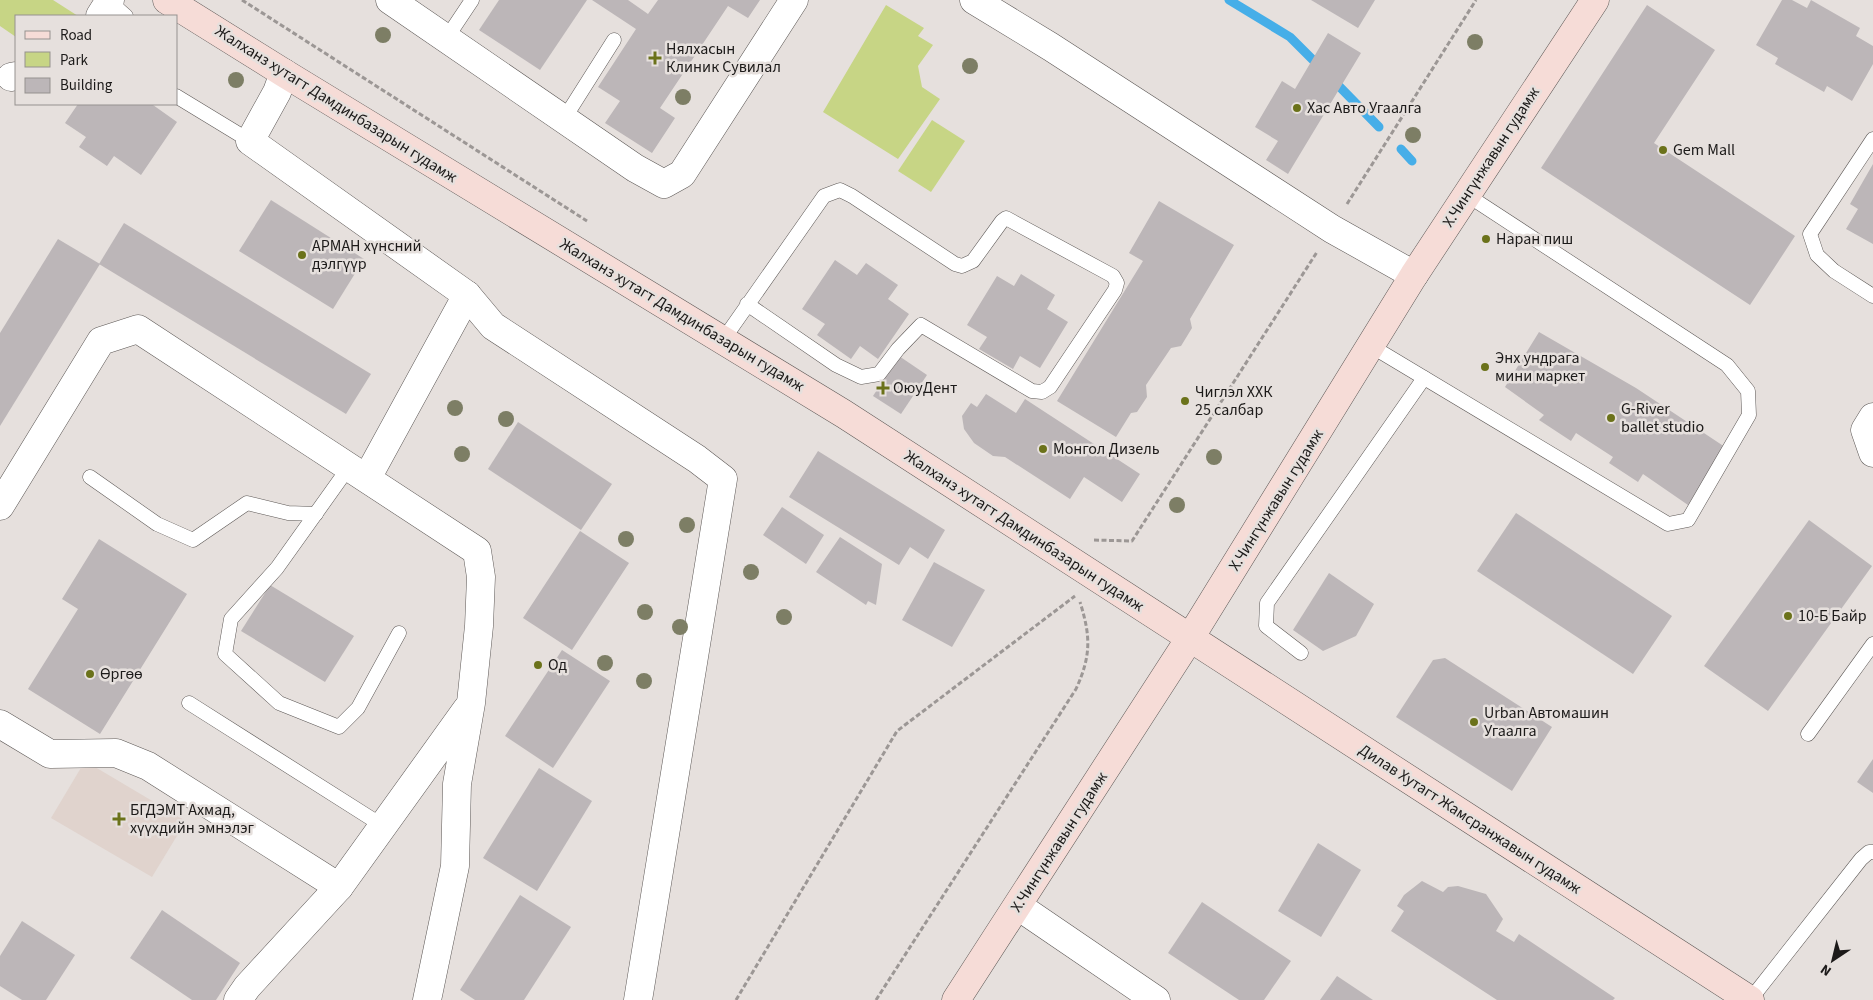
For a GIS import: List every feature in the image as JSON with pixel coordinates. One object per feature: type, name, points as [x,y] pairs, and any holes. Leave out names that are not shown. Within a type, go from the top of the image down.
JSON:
[{"type":"main road","name":"Жалханз хутагт Дамдинбазарын гудамж","points":[[167,0],[844,414],[1190,638]]},
{"type":"main road","name":"Х.Чингүнжавын гудамж","points":[[956,1000],[1190,638],[1414,275],[1595,0]]},
{"type":"main road","name":"Дилав Хутагт Жамсранжавын гудамж","points":[[1190,638],[1750,1000]]},
{"type":"street","points":[[390,0],[635,168],[664,184],[682,174],[794,0]]},
{"type":"street","points":[[974,0],[1051,47],[1332,229],[1414,275]]},
{"type":"street","points":[[284,73],[277,92],[250,141],[467,296],[493,326],[697,459],[723,479],[638,1000]]},
{"type":"street","points":[[358,472],[467,296]]},
{"type":"street","points":[[0,506],[101,341],[138,329],[477,551],[481,577],[479,626],[471,703],[457,784],[455,866],[427,1000]]},
{"type":"street","points":[[1873,417],[1865,430],[1873,453]]},
{"type":"street","points":[[238,1000],[247,987],[338,887],[471,703]]},
{"type":"street","points":[[0,724],[50,754],[116,753],[148,766],[338,887]]},
{"type":"street","points":[[1018,906],[1156,1000]]},
{"type":"lane","points":[[446,39],[472,0]]},
{"type":"lane","points":[[564,119],[614,40]]},
{"type":"lane","points":[[178,97],[250,141]]},
{"type":"lane","points":[[1873,139],[1810,234],[1817,255],[1834,271],[1873,296]]},
{"type":"lane","points":[[723,340],[747,304],[824,196],[840,190],[955,264],[962,266],[973,261],[1006,218],[1113,276],[1117,283],[1115,290],[1056,379],[1050,387],[1042,392],[1032,391],[921,325],[878,374],[861,377],[836,366],[747,304]]},
{"type":"lane","points":[[1371,346],[1668,524],[1688,520],[1749,415],[1748,391],[1727,364],[1467,195]]},
{"type":"lane","points":[[1301,653],[1266,626],[1267,603],[1424,378]]},
{"type":"lane","points":[[358,472],[316,514],[277,568],[230,619],[225,654],[279,703],[339,727],[358,708],[399,633]]},
{"type":"lane","points":[[90,477],[157,524],[193,540],[247,503],[288,513],[316,514]]},
{"type":"lane","points":[[1808,734],[1873,644]]},
{"type":"lane","points":[[189,703],[383,826]]},
{"type":"lane","points":[[1750,1000],[1861,858],[1869,852],[1873,852]]},
{"type":"path","points":[[1132,541],[1476,0]]},
{"type":"path","points":[[736,1000],[898,731],[1077,594],[1085,619],[1088,639],[1086,667],[1076,689],[876,1000]]},
{"type":"shaded area","name":"БГДЭМТ Ахмад, хүүхдийн эмнэлэг","points":[[85,761],[186,821],[152,877],[51,818]]},
{"type":"green space","points":[[0,0],[53,0],[76,15],[15,15],[15,36],[0,26]]},
{"type":"green space","points":[[886,5],[924,28],[918,36],[933,45],[918,66],[922,87],[940,99],[898,159],[823,112]]},
{"type":"green space","points":[[932,120],[965,141],[931,192],[898,171]]},
{"type":"building","points":[[499,0],[587,0],[540,70],[479,30]]},
{"type":"building","name":"Нялхасын Клиник Сувилал","points":[[592,0],[628,0],[648,14],[658,0],[760,0],[748,18],[728,6],[660,108],[675,118],[652,153],[605,123],[620,101],[598,87],[636,29]]},
{"type":"building","points":[[1311,0],[1375,0],[1358,28]]},
{"type":"building","points":[[1782,0],[1792,0],[1807,8],[1811,0],[1860,28],[1856,36],[1873,46],[1873,64],[1852,101],[1827,86],[1824,92],[1775,64],[1778,58],[1756,45]]},
{"type":"building","points":[[1647,5],[1715,50],[1654,143],[1795,236],[1750,305],[1541,168]]},
{"type":"building","name":"Хас Авто Угаалга","points":[[1328,33],[1361,53],[1288,174],[1266,160],[1278,141],[1255,127],[1282,81],[1295,89]]},
{"type":"building","points":[[77,105],[153,105],[177,122],[141,175],[114,156],[107,166],[79,147],[86,137],[65,123]]},
{"type":"building","points":[[1873,164],[1873,244],[1846,229],[1858,209],[1850,204]]},
{"type":"building","name":"АРМАН хүнсний дэлгүүр","points":[[271,200],[364,259],[333,309],[239,251]]},
{"type":"building","points":[[1159,201],[1234,245],[1190,319],[1192,328],[1181,346],[1171,348],[1146,385],[1147,397],[1137,412],[1131,413],[1116,437],[1057,401],[1143,261],[1129,253]]},
{"type":"building","points":[[124,223],[371,374],[346,414],[99,264]]},
{"type":"building","points":[[58,239],[100,264],[0,426],[0,333]]},
{"type":"building","points":[[835,260],[857,275],[866,263],[898,285],[888,299],[909,314],[878,359],[860,346],[851,359],[817,335],[825,324],[802,309]]},
{"type":"building","points":[[1021,274],[1055,295],[1047,309],[1068,322],[1040,368],[1020,356],[1013,369],[979,349],[987,337],[967,325],[997,276],[1014,286]]},
{"type":"building","name":"G-River ballet studio","points":[[1539,332],[1636,388],[1725,447],[1688,505],[1643,474],[1638,482],[1609,463],[1613,457],[1576,433],[1571,441],[1539,420],[1544,415],[1505,387]]},
{"type":"building","points":[[899,356],[927,375],[901,414],[873,396]]},
{"type":"building","name":"Монгол Дизель","points":[[986,394],[1016,413],[1025,399],[1140,474],[1122,502],[1084,477],[1070,499],[1005,457],[993,456],[974,443],[964,429],[962,416],[971,403],[977,407]]},
{"type":"building","points":[[518,422],[612,484],[581,530],[488,469]]},
{"type":"building","points":[[818,451],[945,530],[928,559],[910,547],[899,565],[789,497]]},
{"type":"building","points":[[782,507],[824,535],[806,564],[763,535]]},
{"type":"building","points":[[1516,513],[1672,616],[1633,674],[1477,571]]},
{"type":"building","name":"10-Б Байр","points":[[1809,520],[1872,566],[1768,711],[1704,666]]},
{"type":"building","points":[[580,531],[629,563],[572,650],[523,618]]},
{"type":"building","points":[[840,537],[882,564],[876,605],[868,601],[866,605],[816,572]]},
{"type":"building","points":[[99,539],[187,594],[100,734],[28,689],[78,609],[62,599]]},
{"type":"building","points":[[934,562],[985,590],[952,647],[902,620]]},
{"type":"building","points":[[1329,573],[1374,604],[1356,636],[1323,651],[1293,630]]},
{"type":"building","points":[[270,585],[354,636],[325,682],[241,631]]},
{"type":"building","points":[[562,650],[610,681],[553,768],[505,736]]},
{"type":"building","name":"Urban Автомашин Угаалга","points":[[1445,658],[1552,727],[1512,791],[1396,717],[1433,660]]},
{"type":"building","points":[[1873,759],[1873,793],[1857,782]]},
{"type":"building","points":[[539,768],[592,801],[537,891],[483,858]]},
{"type":"building","points":[[1318,843],[1361,870],[1321,937],[1278,911]]},
{"type":"building","points":[[1422,881],[1443,892],[1448,887],[1458,886],[1486,894],[1503,919],[1496,931],[1514,942],[1519,934],[1615,998],[1613,1000],[1497,1000],[1391,931],[1404,911],[1397,906],[1404,895]]},
{"type":"building","points":[[520,895],[571,927],[524,1000],[475,1000],[460,990]]},
{"type":"building","points":[[1202,902],[1291,961],[1264,1000],[1239,1000],[1168,953]]},
{"type":"building","points":[[162,910],[240,963],[216,1000],[192,1000],[130,958]]},
{"type":"building","points":[[22,921],[75,955],[46,1000],[22,1000],[0,986],[0,956]]},
{"type":"building","points":[[1337,976],[1373,1000],[1320,1000]]},
{"type":"waterway","points":[[1229,0],[1290,37],[1321,68]]},
{"type":"waterway","points":[[1332,79],[1379,127]]},
{"type":"waterway","points":[[1401,149],[1412,161]]},
{"type":"place","name":"Нялхасын Клиник Сувилал","points":[[655,58]]},
{"type":"place","name":"Хас Авто Угаалга","points":[[1297,108]]},
{"type":"place","name":"Gem Mall","points":[[1663,150]]},
{"type":"place","name":"Наран пиш","points":[[1486,239]]},
{"type":"place","name":"АРМАН хүнсний дэлгүүр","points":[[302,255]]},
{"type":"place","name":"Энх ундрага мини маркет","points":[[1485,367]]},
{"type":"place","name":"ОюуДент","points":[[883,388]]},
{"type":"place","name":"Чиглэл ХХК 25 салбар","points":[[1185,401]]},
{"type":"place","name":"G-River ballet studio","points":[[1611,418]]},
{"type":"place","name":"Монгол Дизель","points":[[1043,449]]},
{"type":"place","name":"10-Б Байр","points":[[1788,616]]},
{"type":"place","name":"Од","points":[[538,665]]},
{"type":"place","name":"Өргөө","points":[[90,674]]},
{"type":"place","name":"Urban Автомашин Угаалга","points":[[1474,722]]},
{"type":"place","name":"БГДЭМТ Ахмад, хүүхдийн эмнэлэг","points":[[119,819]]}]
